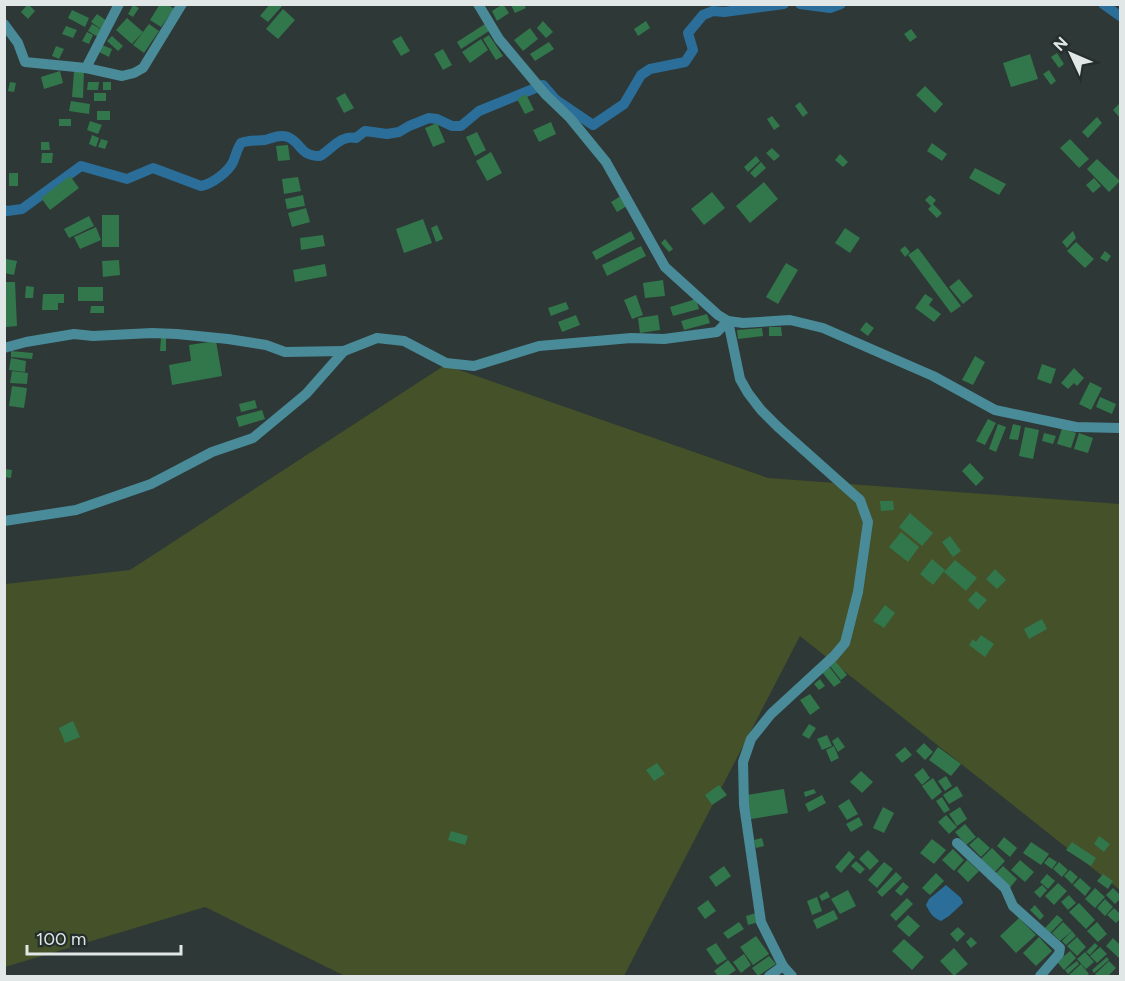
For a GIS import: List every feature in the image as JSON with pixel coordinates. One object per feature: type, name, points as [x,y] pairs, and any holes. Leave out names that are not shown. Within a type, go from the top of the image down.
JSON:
[{"type":"street","points":[[86,68],[119,4]]},
{"type":"street","points":[[4,24],[18,43],[25,62],[86,68],[123,76],[143,68],[182,4]]},
{"type":"street","points":[[478,4],[499,39],[606,162],[664,267],[718,315],[728,321],[743,323],[790,320],[823,328],[933,376],[995,410],[1076,427],[1120,428]]},
{"type":"street","points":[[4,348],[74,334],[93,336],[177,334],[266,345],[285,352],[344,351],[377,338],[404,341],[446,363],[474,366],[539,346],[631,338],[664,339],[717,332],[728,321]]},
{"type":"street","points":[[728,321],[740,379],[748,393],[778,427],[860,500],[868,522],[858,592],[845,643],[771,714],[751,739],[743,762],[744,805],[761,922],[783,966],[792,976]]},
{"type":"street","points":[[4,521],[76,510],[151,484],[212,452],[253,438],[306,394],[344,351]]},
{"type":"street","points":[[957,843],[1005,888],[1012,906],[1060,948],[1059,954],[1040,976]]},
{"type":"street","points":[[769,976],[783,966]]},
{"type":"green space","points":[[445,365],[768,478],[1120,504],[1120,890],[800,636],[624,976],[345,976],[205,907],[5,967],[5,584],[130,570]]},
{"type":"water","points":[[946,885],[961,898],[963,903],[941,921],[932,915],[926,905],[929,899]]},
{"type":"building","points":[[28,4],[35,11],[28,19],[21,12]]},
{"type":"building","points":[[160,4],[167,4],[174,9],[161,27],[150,20]]},
{"type":"building","points":[[270,4],[284,4],[268,22],[260,16]]},
{"type":"building","points":[[503,4],[509,13],[497,21],[492,11]]},
{"type":"building","points":[[133,5],[139,8],[133,17],[128,14]]},
{"type":"building","points":[[511,5],[524,5],[526,8],[515,13]]},
{"type":"building","points":[[283,9],[295,20],[278,39],[266,29]]},
{"type":"building","points":[[72,10],[89,18],[85,27],[68,18]]},
{"type":"building","points":[[97,14],[107,21],[101,29],[91,22]]},
{"type":"building","points":[[127,18],[143,32],[132,44],[116,30]]},
{"type":"building","points":[[543,21],[553,32],[546,38],[537,28]]},
{"type":"building","points":[[646,21],[650,28],[638,36],[634,29]]},
{"type":"building","points":[[92,24],[102,30],[98,37],[88,31]]},
{"type":"building","points":[[149,24],[159,31],[144,53],[133,45]]},
{"type":"building","points":[[485,24],[489,31],[461,49],[457,42]]},
{"type":"building","points":[[66,26],[77,30],[73,38],[62,34]]},
{"type":"building","points":[[530,28],[538,39],[523,51],[514,40]]},
{"type":"building","points":[[911,29],[917,37],[910,42],[904,34]]},
{"type":"building","points":[[87,32],[93,35],[89,44],[82,41]]},
{"type":"building","points":[[489,35],[503,56],[496,60],[483,39]]},
{"type":"building","points":[[112,36],[123,46],[118,51],[107,41]]},
{"type":"building","points":[[401,36],[410,51],[401,56],[392,41]]},
{"type":"building","points":[[481,39],[488,50],[470,63],[462,52]]},
{"type":"building","points":[[549,42],[554,49],[535,61],[530,54]]},
{"type":"building","points":[[102,45],[112,49],[109,57],[99,52]]},
{"type":"building","points":[[56,46],[64,49],[59,59],[52,56]]},
{"type":"building","points":[[443,49],[452,65],[443,70],[434,54]]},
{"type":"building","points":[[1057,53],[1064,64],[1059,68],[1051,57]]},
{"type":"building","points":[[1030,54],[1038,79],[1011,87],[1003,63]]},
{"type":"building","points":[[1049,70],[1056,81],[1051,85],[1043,74]]},
{"type":"building","points":[[60,71],[63,83],[44,89],[41,77]]},
{"type":"building","points":[[74,72],[84,72],[83,98],[72,97]]},
{"type":"building","points":[[10,82],[16,83],[14,92],[8,91]]},
{"type":"building","points":[[88,82],[99,82],[98,90],[87,90]]},
{"type":"building","points":[[103,82],[111,82],[111,90],[103,90]]},
{"type":"building","points":[[925,86],[943,104],[935,113],[916,95]]},
{"type":"building","points":[[94,93],[106,93],[106,101],[94,101]]},
{"type":"building","points":[[345,93],[354,108],[344,113],[336,98]]},
{"type":"building","points":[[526,94],[534,110],[525,114],[517,99]]},
{"type":"building","points":[[71,101],[90,104],[89,114],[69,111]]},
{"type":"building","points":[[800,102],[808,113],[803,117],[795,106]]},
{"type":"building","points":[[1120,103],[1120,118],[1113,110]]},
{"type":"building","points":[[97,111],[110,111],[110,120],[97,120]]},
{"type":"building","points":[[772,116],[780,126],[774,130],[767,119]]},
{"type":"building","points":[[1097,117],[1102,123],[1088,138],[1082,132]]},
{"type":"building","points":[[59,119],[71,119],[71,126],[59,126]]},
{"type":"building","points":[[90,121],[102,125],[98,134],[87,130]]},
{"type":"building","points":[[551,122],[556,134],[539,142],[533,130]]},
{"type":"building","points":[[437,123],[445,142],[433,147],[425,128]]},
{"type":"building","points":[[477,132],[486,150],[475,156],[466,137]]},
{"type":"building","points":[[92,135],[99,138],[96,147],[89,144]]},
{"type":"building","points":[[101,139],[108,141],[105,149],[98,147]]},
{"type":"building","points":[[1070,139],[1089,159],[1079,168],[1060,148]]},
{"type":"building","points":[[41,142],[49,142],[50,150],[41,150]]},
{"type":"building","points":[[932,143],[947,154],[942,161],[927,151]]},
{"type":"building","points":[[288,145],[290,160],[278,161],[276,146]]},
{"type":"building","points":[[772,148],[780,156],[774,161],[766,153]]},
{"type":"building","points":[[491,152],[502,173],[487,181],[476,161]]},
{"type":"building","points":[[42,153],[53,153],[52,163],[41,163]]},
{"type":"building","points":[[840,154],[848,162],[843,167],[835,160]]},
{"type":"building","points":[[756,156],[760,161],[748,172],[744,167]]},
{"type":"building","points":[[1097,159],[1120,181],[1109,192],[1087,169]]},
{"type":"building","points":[[761,162],[766,168],[755,178],[750,173]]},
{"type":"building","points":[[975,168],[1006,184],[999,195],[969,178]]},
{"type":"building","points":[[9,173],[18,173],[18,186],[9,186]]},
{"type":"building","points":[[70,176],[79,188],[50,210],[41,198]]},
{"type":"building","points":[[298,177],[301,191],[284,194],[282,179]]},
{"type":"building","points":[[1094,178],[1101,186],[1093,193],[1086,185]]},
{"type":"building","points":[[764,182],[778,199],[750,223],[736,206]]},
{"type":"building","points":[[712,192],[725,208],[704,225],[691,209]]},
{"type":"building","points":[[303,195],[305,206],[287,209],[285,199]]},
{"type":"building","points":[[930,195],[936,200],[933,204],[942,213],[937,218],[928,209],[931,206],[925,200]]},
{"type":"building","points":[[621,196],[627,206],[617,212],[611,202]]},
{"type":"building","points":[[306,208],[310,222],[292,227],[288,213]]},
{"type":"building","points":[[102,215],[119,215],[119,247],[102,247]]},
{"type":"building","points":[[89,216],[94,226],[69,238],[64,229]]},
{"type":"building","points":[[423,219],[432,243],[404,253],[396,229]]},
{"type":"building","points":[[437,225],[443,239],[436,242],[431,228]]},
{"type":"building","points":[[96,227],[101,240],[80,249],[74,237]]},
{"type":"building","points":[[845,228],[860,238],[850,253],[835,243]]},
{"type":"building","points":[[631,231],[635,239],[596,260],[592,252]]},
{"type":"building","points":[[1073,231],[1076,238],[1067,248],[1062,242]]},
{"type":"building","points":[[323,235],[325,246],[301,250],[300,238]]},
{"type":"building","points":[[665,239],[673,249],[669,252],[661,243]]},
{"type":"building","points":[[1076,242],[1094,259],[1085,268],[1067,251]]},
{"type":"building","points":[[641,246],[646,256],[607,276],[602,265]]},
{"type":"building","points":[[905,246],[910,252],[905,257],[900,250]]},
{"type":"building","points":[[918,248],[961,306],[951,313],[908,255]]},
{"type":"building","points":[[1105,251],[1111,256],[1107,262],[1100,258]]},
{"type":"building","points":[[6,259],[17,261],[14,275],[4,273]]},
{"type":"building","points":[[119,260],[120,275],[103,277],[102,261]]},
{"type":"building","points":[[786,263],[798,270],[778,304],[766,297]]},
{"type":"building","points":[[325,264],[327,276],[295,282],[293,270]]},
{"type":"building","points":[[959,279],[973,296],[963,304],[949,287]]},
{"type":"building","points":[[663,280],[665,296],[645,298],[643,283]]},
{"type":"building","points":[[4,282],[15,282],[17,326],[6,327]]},
{"type":"building","points":[[26,286],[34,287],[33,298],[25,298]]},
{"type":"building","points":[[78,287],[103,287],[103,301],[78,301]]},
{"type":"building","points":[[43,294],[64,294],[64,303],[58,303],[58,310],[42,310]]},
{"type":"building","points":[[925,294],[933,299],[929,305],[941,314],[934,322],[915,308]]},
{"type":"building","points":[[636,295],[643,315],[632,319],[624,300]]},
{"type":"building","points":[[696,299],[699,309],[673,316],[670,307]]},
{"type":"building","points":[[566,302],[569,309],[551,316],[548,308]]},
{"type":"building","points":[[91,306],[104,306],[104,313],[90,313]]},
{"type":"building","points":[[707,314],[710,323],[684,330],[681,321]]},
{"type":"building","points":[[576,315],[580,325],[562,332],[558,322]]},
{"type":"building","points":[[658,315],[660,330],[640,333],[638,318]]},
{"type":"building","points":[[866,322],[874,328],[868,336],[860,330]]},
{"type":"building","points":[[769,327],[781,327],[782,336],[769,336]]},
{"type":"building","points":[[762,328],[763,336],[738,339],[737,330]]},
{"type":"building","points":[[161,338],[166,338],[166,351],[160,351]]},
{"type":"building","points":[[216,341],[222,376],[172,385],[169,365],[191,361],[189,345]]},
{"type":"building","points":[[11,351],[33,353],[32,359],[11,357]]},
{"type":"building","points":[[975,356],[985,362],[973,385],[962,380]]},
{"type":"building","points":[[11,358],[26,361],[25,372],[9,370]]},
{"type":"building","points":[[1042,364],[1056,369],[1051,384],[1037,379]]},
{"type":"building","points":[[1074,368],[1084,378],[1077,386],[1074,383],[1068,389],[1061,383]]},
{"type":"building","points":[[12,371],[28,373],[27,384],[10,383]]},
{"type":"building","points":[[1090,382],[1102,388],[1091,410],[1079,404]]},
{"type":"building","points":[[12,386],[27,388],[24,408],[9,406]]},
{"type":"building","points":[[1100,397],[1116,404],[1112,414],[1096,407]]},
{"type":"building","points":[[255,400],[257,408],[241,412],[239,404]]},
{"type":"building","points":[[262,410],[265,419],[239,427],[236,417]]},
{"type":"building","points":[[988,419],[996,423],[985,445],[976,441]]},
{"type":"building","points":[[998,424],[1006,427],[996,452],[989,449]]},
{"type":"building","points":[[1013,424],[1021,426],[1018,440],[1009,439]]},
{"type":"building","points":[[1025,427],[1039,430],[1033,459],[1019,456]]},
{"type":"building","points":[[1062,428],[1076,433],[1071,448],[1057,444]]},
{"type":"building","points":[[1044,433],[1056,436],[1053,444],[1042,441]]},
{"type":"building","points":[[1079,433],[1093,438],[1088,453],[1074,449]]},
{"type":"building","points":[[970,463],[984,478],[976,486],[962,471]]},
{"type":"building","points":[[4,469],[12,470],[11,478],[4,477]]},
{"type":"building","points":[[880,501],[893,501],[894,510],[881,511]]},
{"type":"building","points":[[910,513],[933,533],[922,546],[899,527]]},
{"type":"building","points":[[901,532],[919,547],[908,562],[889,547]]},
{"type":"building","points":[[950,536],[961,551],[953,557],[942,542]]},
{"type":"building","points":[[932,559],[945,570],[933,585],[920,574]]},
{"type":"building","points":[[955,560],[977,578],[966,591],[944,572]]},
{"type":"building","points":[[995,569],[1006,580],[997,589],[986,579]]},
{"type":"building","points":[[976,591],[987,600],[978,610],[968,600]]},
{"type":"building","points":[[885,605],[895,613],[884,628],[873,621]]},
{"type":"building","points":[[1042,619],[1047,629],[1029,639],[1024,629]]},
{"type":"building","points":[[981,635],[994,644],[985,657],[969,645],[973,639],[976,642]]},
{"type":"building","points":[[835,661],[847,675],[841,680],[830,666]]},
{"type":"building","points":[[828,665],[841,682],[834,687],[821,671]]},
{"type":"building","points":[[820,679],[825,686],[819,690],[814,684]]},
{"type":"building","points":[[810,694],[820,708],[810,715],[800,700]]},
{"type":"building","points":[[73,721],[80,737],[65,743],[59,728]]},
{"type":"building","points":[[809,724],[816,728],[809,739],[802,735]]},
{"type":"building","points":[[827,735],[832,746],[822,750],[817,739]]},
{"type":"building","points":[[838,737],[845,747],[838,752],[832,741]]},
{"type":"building","points":[[924,743],[933,752],[925,760],[916,751]]},
{"type":"building","points":[[834,746],[839,758],[831,762],[826,750]]},
{"type":"building","points":[[905,747],[912,755],[902,763],[895,755]]},
{"type":"building","points":[[938,747],[961,764],[951,776],[929,760]]},
{"type":"building","points":[[657,763],[665,774],[654,781],[646,770]]},
{"type":"building","points":[[923,768],[930,778],[922,785],[914,775]]},
{"type":"building","points":[[861,771],[873,782],[862,793],[850,782]]},
{"type":"building","points":[[946,776],[952,786],[945,791],[938,781]]},
{"type":"building","points":[[933,778],[942,792],[932,800],[922,786]]},
{"type":"building","points":[[719,785],[727,795],[712,805],[705,795]]},
{"type":"building","points":[[957,786],[963,796],[949,804],[943,795]]},
{"type":"building","points":[[784,789],[788,813],[751,819],[747,795]]},
{"type":"building","points":[[814,789],[816,793],[805,797],[804,792]]},
{"type":"building","points":[[822,795],[826,803],[809,812],[805,804]]},
{"type":"building","points":[[942,797],[950,810],[944,813],[936,801]]},
{"type":"building","points":[[849,799],[858,814],[847,820],[838,806]]},
{"type":"building","points":[[883,807],[894,813],[884,833],[873,828]]},
{"type":"building","points":[[960,807],[967,819],[957,826],[949,814]]},
{"type":"building","points":[[946,815],[957,827],[949,834],[938,822]]},
{"type":"building","points":[[859,817],[863,825],[851,832],[846,824]]},
{"type":"building","points":[[965,824],[976,837],[966,845],[955,832]]},
{"type":"building","points":[[451,831],[468,836],[465,845],[448,840]]},
{"type":"building","points":[[1099,836],[1110,844],[1104,852],[1094,844]]},
{"type":"building","points":[[978,837],[990,848],[981,857],[969,845]]},
{"type":"building","points":[[1004,837],[1017,848],[1010,857],[997,846]]},
{"type":"building","points":[[762,838],[764,846],[756,848],[754,840]]},
{"type":"building","points":[[932,839],[946,850],[934,864],[920,853]]},
{"type":"building","points":[[1031,842],[1049,854],[1041,865],[1023,853]]},
{"type":"building","points":[[1072,842],[1096,858],[1091,866],[1066,850]]},
{"type":"building","points":[[992,848],[1005,861],[995,872],[981,859]]},
{"type":"building","points":[[953,849],[964,860],[954,871],[942,860]]},
{"type":"building","points":[[868,850],[879,861],[870,870],[859,859]]},
{"type":"building","points":[[849,851],[855,857],[841,873],[835,867]]},
{"type":"building","points":[[1049,857],[1057,862],[1052,869],[1044,863]]},
{"type":"building","points":[[967,860],[979,871],[968,882],[957,871]]},
{"type":"building","points":[[1020,860],[1034,872],[1025,882],[1011,870]]},
{"type":"building","points":[[856,861],[865,869],[860,874],[851,866]]},
{"type":"building","points":[[884,862],[893,869],[877,888],[868,880]]},
{"type":"building","points":[[1059,862],[1068,870],[1062,877],[1053,869]]},
{"type":"building","points":[[724,866],[731,876],[716,887],[709,877]]},
{"type":"building","points":[[1003,866],[1017,879],[1009,889],[994,875]]},
{"type":"building","points":[[1070,870],[1078,877],[1072,884],[1064,876]]},
{"type":"building","points":[[896,872],[902,878],[882,897],[877,892]]},
{"type":"building","points":[[936,873],[944,881],[930,895],[922,888]]},
{"type":"building","points":[[1047,874],[1055,881],[1048,889],[1040,882]]},
{"type":"building","points":[[1103,874],[1113,881],[1108,889],[1097,881]]},
{"type":"building","points":[[1080,878],[1091,888],[1085,896],[1073,885]]},
{"type":"building","points":[[903,882],[909,887],[901,896],[895,891]]},
{"type":"building","points":[[1058,883],[1067,891],[1054,905],[1045,896]]},
{"type":"building","points":[[1042,885],[1047,890],[1040,898],[1034,892]]},
{"type":"building","points":[[1095,888],[1105,897],[1095,908],[1085,899]]},
{"type":"building","points":[[1113,888],[1120,895],[1120,899],[1115,904],[1106,895]]},
{"type":"building","points":[[848,890],[856,906],[840,914],[831,899]]},
{"type":"building","points":[[827,891],[830,897],[822,901],[819,896]]},
{"type":"building","points":[[1069,895],[1076,903],[1068,910],[1061,902]]},
{"type":"building","points":[[817,897],[822,911],[812,915],[807,901]]},
{"type":"building","points":[[907,898],[913,904],[896,921],[890,915]]},
{"type":"building","points":[[1105,899],[1113,907],[1105,916],[1097,908]]},
{"type":"building","points":[[708,900],[716,911],[705,919],[697,908]]},
{"type":"building","points":[[1079,903],[1095,920],[1086,929],[1069,912]]},
{"type":"building","points":[[1035,905],[1044,916],[1040,920],[1030,910]]},
{"type":"building","points":[[1114,908],[1120,914],[1120,919],[1116,923],[1107,915]]},
{"type":"building","points":[[834,910],[838,919],[817,929],[813,920]]},
{"type":"building","points":[[756,913],[759,922],[748,925],[746,916]]},
{"type":"building","points":[[908,915],[920,926],[909,937],[897,926]]},
{"type":"building","points":[[1057,915],[1063,920],[1050,933],[1045,928]]},
{"type":"building","points":[[1019,918],[1036,935],[1016,953],[1000,936]]},
{"type":"building","points":[[739,922],[744,929],[728,939],[723,933]]},
{"type":"building","points":[[1063,922],[1072,931],[1060,941],[1052,933]]},
{"type":"building","points":[[1097,922],[1107,934],[1098,942],[1087,931]]},
{"type":"building","points":[[958,927],[965,934],[957,942],[950,934]]},
{"type":"building","points":[[1072,931],[1076,936],[1066,945],[1062,941]]},
{"type":"building","points":[[756,936],[769,954],[753,965],[740,947]]},
{"type":"building","points":[[971,937],[977,943],[971,948],[966,942]]},
{"type":"building","points":[[1039,937],[1052,951],[1036,966],[1023,953]]},
{"type":"building","points":[[1077,937],[1086,947],[1077,956],[1067,946]]},
{"type":"building","points":[[1113,938],[1120,945],[1119,958],[1106,946]]},
{"type":"building","points":[[904,939],[924,957],[912,970],[892,951]]},
{"type":"building","points":[[716,943],[727,959],[717,965],[706,949]]},
{"type":"building","points":[[1095,943],[1098,946],[1090,955],[1086,952]]},
{"type":"building","points":[[1100,947],[1107,954],[1097,963],[1090,956]]},
{"type":"building","points":[[954,948],[968,964],[954,976],[940,961]]},
{"type":"building","points":[[1070,951],[1076,958],[1064,970],[1057,962]]},
{"type":"building","points":[[1085,952],[1094,962],[1086,969],[1077,959]]},
{"type":"building","points":[[744,954],[751,965],[741,973],[733,962]]},
{"type":"building","points":[[769,956],[776,964],[758,976],[752,968]]},
{"type":"building","points":[[1107,957],[1109,960],[1094,973],[1092,970]]},
{"type":"building","points":[[728,960],[736,970],[727,976],[718,976],[714,971]]},
{"type":"building","points":[[1077,961],[1079,964],[1068,974],[1065,970]]},
{"type":"building","points":[[1109,961],[1116,968],[1108,976],[1097,976],[1095,974]]},
{"type":"building","points":[[1081,964],[1089,974],[1086,976],[1069,975]]},
{"type":"waterway","points":[[4,210],[22,209],[81,166],[127,179],[153,168],[201,186],[215,180],[227,170],[241,143],[244,142],[285,136],[293,140],[304,152],[320,156],[341,141],[356,138],[365,131],[387,134],[399,132],[429,118],[452,126],[461,126],[479,111],[543,85],[556,100],[593,125],[624,104],[641,75],[650,69],[685,62],[693,50],[688,33],[703,15],[713,11],[724,12],[784,4]]},
{"type":"waterway","points":[[800,4],[830,8],[841,4]]},
{"type":"waterway","points":[[1103,4],[1120,16]]}]
